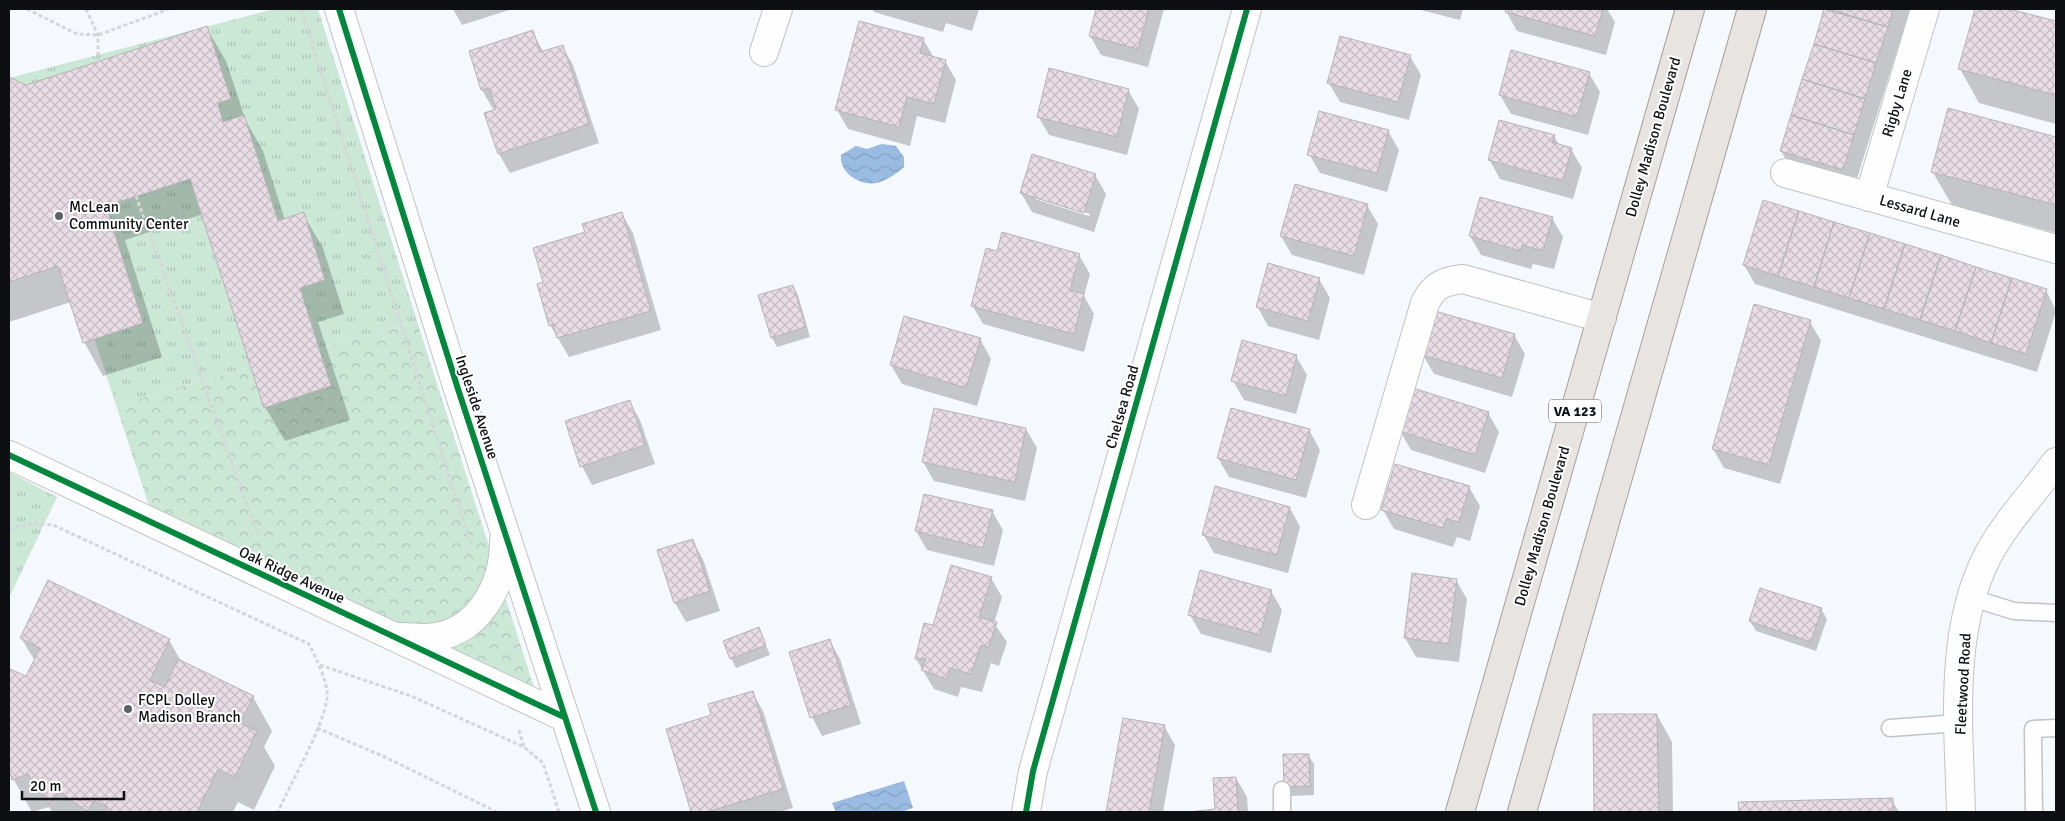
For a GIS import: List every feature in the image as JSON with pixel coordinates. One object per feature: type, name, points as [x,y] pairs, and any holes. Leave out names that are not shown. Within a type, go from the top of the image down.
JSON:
[{"type":"main road","name":"Dolley Madison Boulevard","points":[[1460,812],[1690,9]]},
{"type":"main road","points":[[1522,812],[1752,9]]},
{"type":"street","name":"Ingleside Avenue","points":[[339,9],[504,532],[596,812]]},
{"type":"street","points":[[764,52],[778,9]]},
{"type":"street","name":"Chelsea Road","points":[[1026,812],[1035,762],[1247,9]]},
{"type":"street","name":"Rigby Lane","points":[[1870,197],[1925,9]]},
{"type":"street","name":"Lessard Lane","points":[[1784,173],[2056,249]]},
{"type":"street","points":[[1366,505],[1425,302],[1431,290],[1446,280],[1463,279],[1602,318]]},
{"type":"street","name":"Oak Ridge Avenue","points":[[9,455],[564,717]]},
{"type":"street","name":"Fleetwood Road","points":[[1960,812],[1959,722],[1962,647],[1972,598],[1987,558],[1998,538],[2056,462]]},
{"type":"street","points":[[393,636],[429,638],[450,632],[472,619],[487,604],[497,585],[504,559],[504,532]]},
{"type":"lane","points":[[1972,598],[2014,611],[2056,613]]},
{"type":"lane","points":[[1890,728],[1959,722]]},
{"type":"lane","points":[[2034,812],[2033,729],[2056,728]]},
{"type":"lane","points":[[1282,790],[1282,812]]},
{"type":"path","points":[[27,9],[77,34],[98,35],[169,9]]},
{"type":"path","points":[[86,9],[98,35],[98,62]]},
{"type":"path","points":[[301,9],[473,552]]},
{"type":"path","points":[[136,196],[258,535],[266,539]]},
{"type":"path","points":[[9,529],[34,523],[52,525],[309,644],[320,664],[327,697],[317,728],[278,812]]},
{"type":"path","points":[[320,664],[411,696],[524,747],[543,763],[559,812]]},
{"type":"path","points":[[317,728],[385,757],[497,812]]},
{"type":"green space","points":[[274,9],[318,9],[417,321],[116,405],[9,78]]},
{"type":"green space","points":[[417,321],[540,706],[149,506],[116,405]]},
{"type":"green space","points":[[9,472],[57,497],[9,598]]},
{"type":"water","points":[[882,144],[896,146],[904,157],[904,167],[893,176],[880,182],[866,183],[853,178],[844,168],[841,162],[841,155],[856,146],[867,149]]},
{"type":"water","points":[[904,781],[913,808],[901,812],[836,812],[832,803]]},
{"type":"building","points":[[1096,9],[1149,9],[1138,49],[1089,36]]},
{"type":"building","points":[[1506,9],[1603,9],[1595,36],[1505,12]]},
{"type":"building","points":[[1824,9],[1888,27],[1876,63],[1814,44]]},
{"type":"building","points":[[1828,9],[1893,9],[1888,27]]},
{"type":"building","points":[[1975,9],[2009,9],[2056,21],[2056,95],[1958,69]]},
{"type":"building","points":[[859,21],[924,38],[920,53],[946,60],[934,104],[907,97],[899,127],[835,110]]},
{"type":"building","name":"McLean Community Center","points":[[207,26],[231,99],[218,103],[223,122],[244,115],[278,221],[304,212],[325,280],[300,288],[331,386],[264,408],[190,179],[106,206],[143,323],[83,343],[58,266],[9,282],[9,77],[26,85]]},
{"type":"building","points":[[533,30],[540,52],[563,45],[589,124],[498,154],[484,113],[496,109],[489,88],[481,90],[469,51]]},
{"type":"building","points":[[1340,36],[1411,55],[1398,102],[1327,83]]},
{"type":"building","points":[[1814,44],[1876,63],[1865,99],[1802,79]]},
{"type":"building","points":[[1511,50],[1590,72],[1577,117],[1499,95]]},
{"type":"building","points":[[1049,68],[1129,89],[1117,137],[1037,117]]},
{"type":"building","points":[[1802,79],[1865,99],[1854,135],[1791,115]]},
{"type":"building","points":[[1948,108],[2056,137],[2056,205],[1931,172]]},
{"type":"building","points":[[1319,111],[1389,130],[1377,173],[1307,155]]},
{"type":"building","points":[[1791,115],[1854,135],[1843,170],[1780,151]]},
{"type":"building","points":[[1499,120],[1555,135],[1552,142],[1572,148],[1563,181],[1488,160]]},
{"type":"building","points":[[1032,154],[1096,174],[1084,213],[1020,193]]},
{"type":"building","points":[[1295,184],[1368,204],[1354,256],[1280,236]]},
{"type":"building","points":[[1480,197],[1553,217],[1543,251],[1522,245],[1521,251],[1469,236]]},
{"type":"building","points":[[1763,200],[1799,211],[1778,276],[1743,265]]},
{"type":"building","points":[[1799,211],[1834,222],[1814,287],[1778,276]]},
{"type":"building","points":[[622,212],[651,311],[557,338],[553,324],[549,326],[537,284],[543,282],[533,248],[585,232],[582,224]]},
{"type":"building","points":[[1834,222],[1870,233],[1849,298],[1814,287]]},
{"type":"building","points":[[1002,232],[1080,254],[1070,290],[1084,294],[1074,334],[971,306],[986,248],[997,251]]},
{"type":"building","points":[[1870,233],[1905,244],[1884,309],[1849,298]]},
{"type":"building","points":[[1905,244],[1941,255],[1920,320],[1884,309]]},
{"type":"building","points":[[1941,255],[1976,267],[1955,331],[1920,320]]},
{"type":"building","points":[[1268,263],[1320,278],[1308,321],[1256,307]]},
{"type":"building","points":[[1976,267],[2012,278],[1991,343],[1955,331]]},
{"type":"building","points":[[2012,278],[2047,289],[2026,354],[1991,343]]},
{"type":"building","points":[[793,285],[806,327],[771,338],[758,295]]},
{"type":"building","points":[[1754,304],[1811,320],[1769,465],[1712,449]]},
{"type":"building","points":[[1435,311],[1515,334],[1502,378],[1422,355]]},
{"type":"building","points":[[904,316],[981,338],[966,388],[890,365]]},
{"type":"building","points":[[1242,340],[1297,355],[1286,396],[1231,381]]},
{"type":"building","points":[[1413,388],[1489,412],[1475,455],[1399,431]]},
{"type":"building","points":[[630,400],[645,445],[580,467],[565,421]]},
{"type":"building","points":[[934,408],[1026,428],[1015,482],[922,462]]},
{"type":"building","points":[[1231,408],[1310,429],[1296,480],[1217,458]]},
{"type":"building","points":[[1395,464],[1470,486],[1459,522],[1446,519],[1443,528],[1381,510]]},
{"type":"building","points":[[1215,486],[1290,507],[1277,555],[1202,535]]},
{"type":"building","points":[[924,494],[993,510],[983,548],[915,531]]},
{"type":"building","points":[[693,539],[710,591],[674,603],[657,550]]},
{"type":"building","points":[[951,565],[992,577],[979,617],[997,622],[988,648],[981,645],[971,674],[950,668],[947,679],[921,670],[926,659],[915,659],[924,623],[933,625]]},
{"type":"building","points":[[1200,570],[1272,590],[1260,635],[1188,615]]},
{"type":"building","points":[[1412,573],[1457,579],[1449,644],[1404,638]]},
{"type":"building","name":"FCPL Dolley Madison Branch","points":[[48,580],[170,639],[150,680],[165,687],[178,659],[254,696],[240,723],[257,731],[235,777],[218,769],[197,812],[105,812],[108,807],[94,801],[87,811],[59,792],[49,804],[28,774],[12,780],[9,770],[9,673],[10,669],[26,676],[40,648],[20,638]]},
{"type":"building","points":[[1760,588],[1822,608],[1811,642],[1749,621]]},
{"type":"building","points":[[759,627],[766,645],[730,659],[723,641]]},
{"type":"building","points":[[830,639],[851,705],[810,718],[789,652]]},
{"type":"building","points":[[753,691],[783,789],[707,812],[691,812],[666,729],[711,715],[708,704]]},
{"type":"building","points":[[1593,714],[1657,714],[1659,812],[1594,812]]},
{"type":"building","points":[[1123,718],[1165,725],[1149,812],[1106,812]]},
{"type":"building","points":[[1283,754],[1309,754],[1310,786],[1284,787]]},
{"type":"building","points":[[1236,777],[1238,812],[1188,812],[1215,809],[1213,778]]},
{"type":"building","points":[[1893,798],[1893,812],[1739,812],[1738,802]]},
{"type":"cycle path","points":[[339,9],[458,389],[596,812]]},
{"type":"cycle path","points":[[1026,812],[1033,771],[1247,9]]},
{"type":"cycle path","points":[[9,455],[564,717]]},
{"type":"place","name":"McLean Community Center","points":[[59,216]]},
{"type":"place","name":"FCPL Dolley Madison Branch","points":[[128,709]]}]
